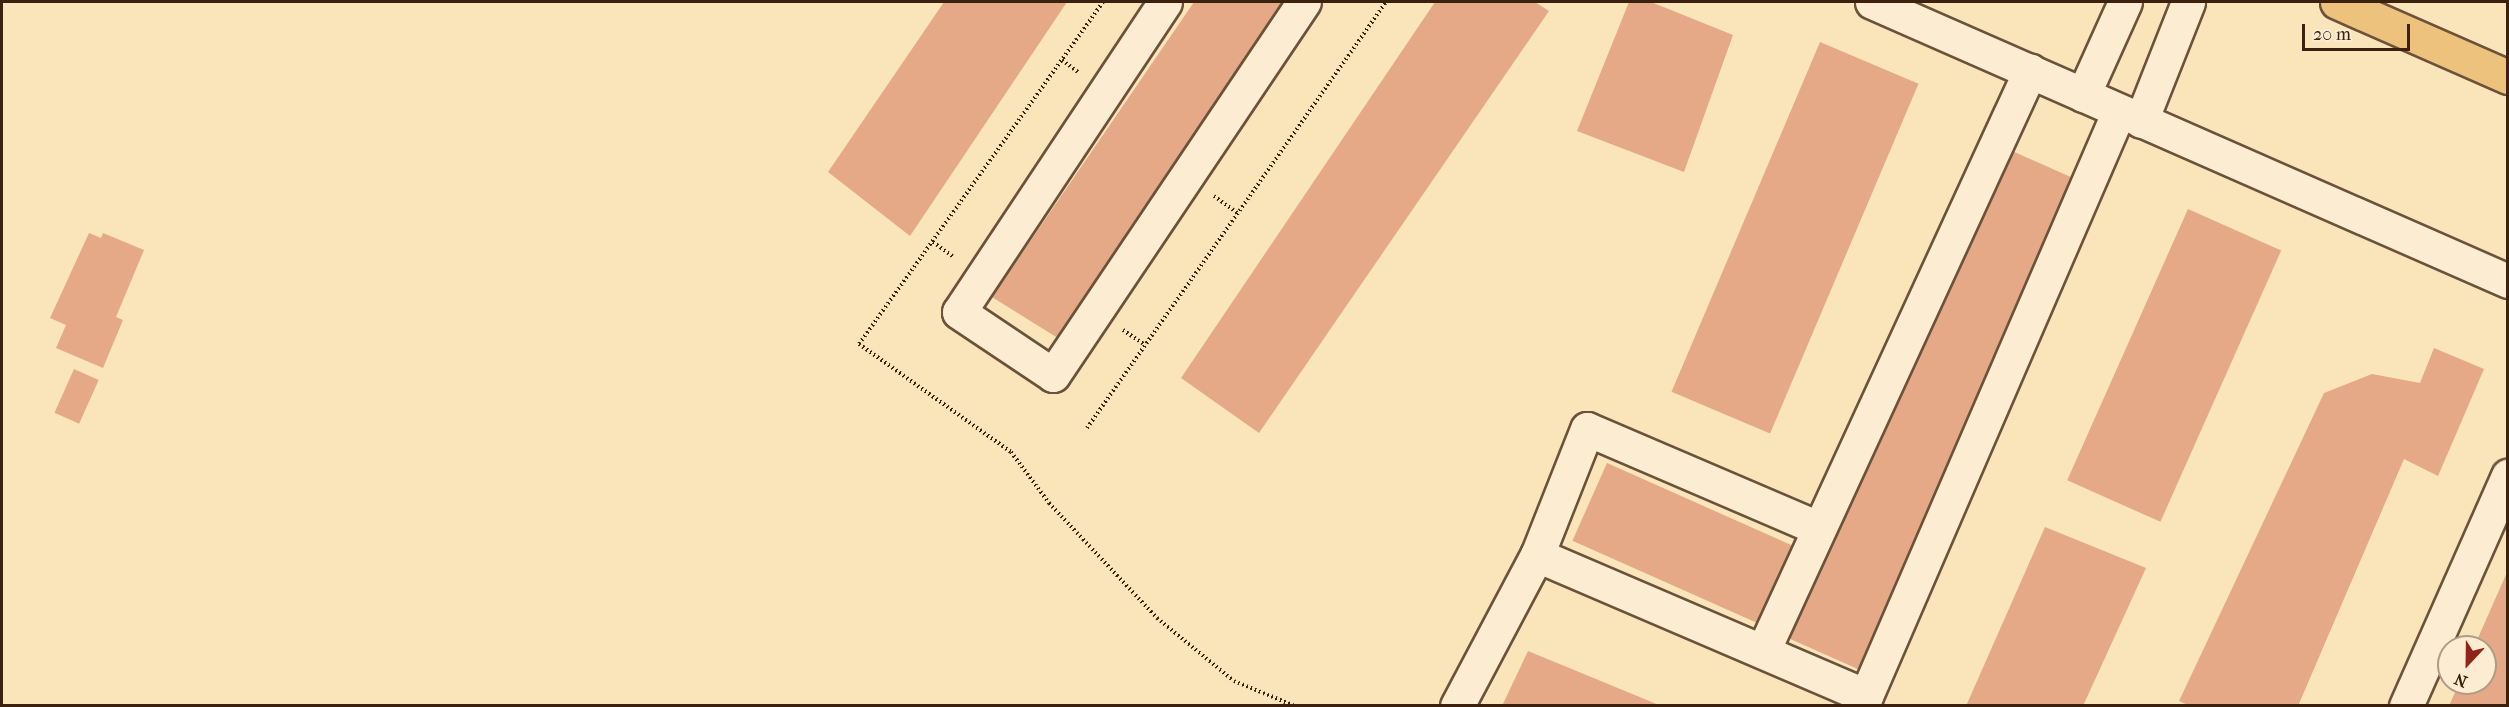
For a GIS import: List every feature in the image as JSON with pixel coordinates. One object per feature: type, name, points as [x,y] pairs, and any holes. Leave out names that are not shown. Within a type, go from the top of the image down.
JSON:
[{"type":"main road","points":[[2337,2],[2508,77]]},
{"type":"lane","points":[[1165,2],[958,312],[1053,375],[1304,2]]},
{"type":"lane","points":[[1872,2],[2508,281]]},
{"type":"lane","points":[[2084,95],[2125,2]]},
{"type":"lane","points":[[1537,555],[1866,696],[2130,116],[2188,2]]},
{"type":"lane","points":[[1763,651],[2030,71]]},
{"type":"lane","points":[[1457,705],[1537,555],[1587,429],[1818,528]]},
{"type":"lane","points":[[2406,705],[2508,476]]},
{"type":"path","points":[[1103,2],[859,344],[1011,452],[1049,503],[1157,618],[1234,681],[1295,705]]},
{"type":"path","points":[[1087,428],[1386,2]]},
{"type":"building","points":[[944,2],[1067,2],[910,236],[828,172]]},
{"type":"building","points":[[1194,2],[1292,2],[1061,340],[992,297]]},
{"type":"building","points":[[1435,2],[1535,2],[1549,11],[1259,433],[1181,378]]},
{"type":"building","points":[[1629,2],[1651,2],[1733,35],[1684,172],[1577,131]]},
{"type":"building","points":[[1820,42],[1918,84],[1770,434],[1672,392]]},
{"type":"building","points":[[2001,146],[2077,180],[1859,669],[1783,636]]},
{"type":"building","points":[[2188,209],[2281,250],[2160,522],[2067,480]]},
{"type":"building","points":[[89,233],[101,238],[103,233],[144,250],[116,317],[123,320],[103,368],[56,348],[66,325],[50,318]]},
{"type":"building","points":[[2434,348],[2484,369],[2438,476],[2404,459],[2298,706],[2190,706],[2179,701],[2324,393],[2372,374],[2420,383]]},
{"type":"building","points":[[74,369],[99,380],[79,424],[54,413]]},
{"type":"building","points":[[1607,463],[1792,546],[1758,623],[1572,541]]},
{"type":"building","points":[[2045,527],[2146,568],[2083,706],[1966,706]]},
{"type":"building","points":[[2508,570],[2508,706],[2449,706],[2454,695],[2497,695],[2497,635],[2479,635]]},
{"type":"building","points":[[1528,651],[1659,705],[1659,706],[1502,706]]}]
